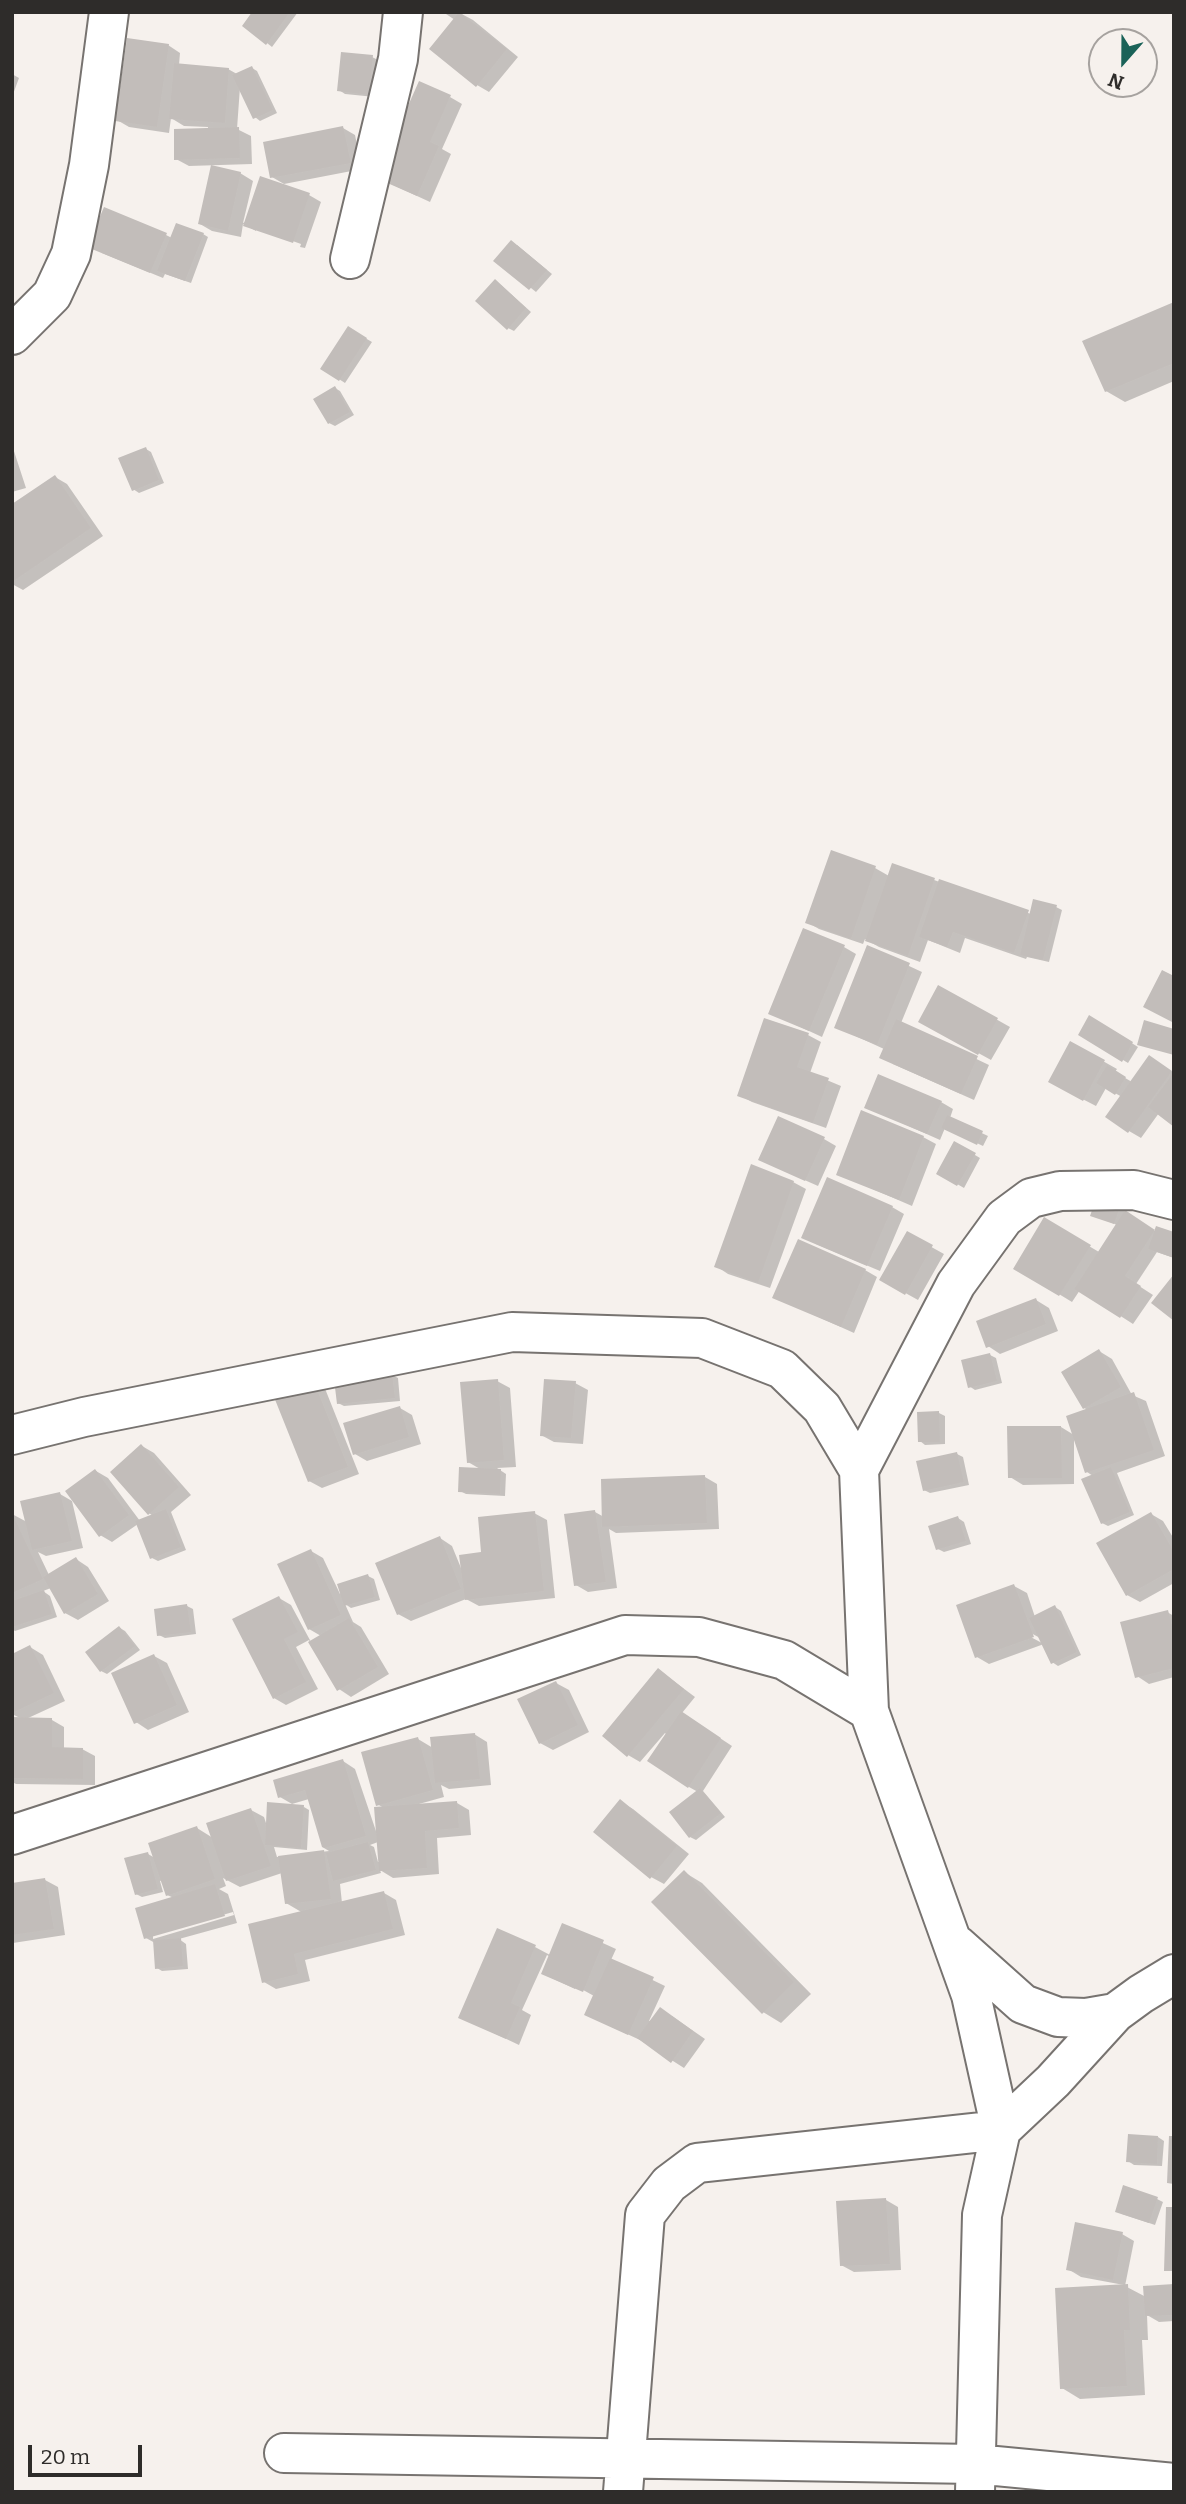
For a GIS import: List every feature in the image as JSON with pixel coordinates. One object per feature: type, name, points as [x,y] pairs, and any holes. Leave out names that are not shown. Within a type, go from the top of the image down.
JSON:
[{"type":"street","points":[[12,335],[52,295],[71,254],[89,165],[109,12]]},
{"type":"street","points":[[350,259],[398,59],[403,12]]},
{"type":"street","points":[[859,1470],[956,1284],[1004,1217],[1031,1198],[1060,1191],[1134,1190],[1174,1200]]},
{"type":"street","points":[[12,1435],[97,1414],[512,1332],[702,1338],[782,1369],[822,1408],[859,1470],[869,1711],[971,1995],[1001,2130],[982,2215],[975,2478]]},
{"type":"street","points":[[12,1835],[625,1634],[699,1637],[784,1660],[869,1711]]},
{"type":"street","points":[[952,1940],[1023,2004],[1058,2017],[1086,2018],[1115,2013]]},
{"type":"street","points":[[624,2476],[645,2215],[669,2183],[697,2164],[1001,2130],[1053,2081],[1115,2013],[1174,1974]]},
{"type":"street","points":[[284,2453],[624,2476],[975,2478],[1174,2483]]},
{"type":"building","points":[[252,12],[290,12],[266,45],[242,26]]},
{"type":"building","points":[[459,12],[507,49],[476,87],[429,49]]},
{"type":"building","points":[[127,38],[169,44],[157,127],[115,121]]},
{"type":"building","points":[[341,52],[373,55],[369,95],[337,91]]},
{"type":"building","points":[[174,63],[229,68],[225,123],[169,119]]},
{"type":"building","points":[[252,66],[273,110],[253,119],[232,75]]},
{"type":"building","points":[[419,81],[451,95],[430,142],[439,146],[417,196],[376,178]]},
{"type":"building","points":[[343,126],[351,163],[270,178],[263,142]]},
{"type":"building","points":[[239,127],[240,158],[174,160],[174,129]]},
{"type":"building","points":[[211,165],[241,172],[228,231],[198,224]]},
{"type":"building","points":[[260,176],[310,193],[293,243],[243,226]]},
{"type":"building","points":[[104,207],[167,233],[150,273],[87,247]]},
{"type":"building","points":[[176,223],[204,233],[185,281],[157,271]]},
{"type":"building","points":[[511,240],[547,270],[529,290],[493,261]]},
{"type":"building","points":[[495,279],[526,308],[507,330],[475,301]]},
{"type":"building","points":[[1174,302],[1174,363],[1105,392],[1082,341]]},
{"type":"building","points":[[348,326],[367,338],[339,381],[320,369]]},
{"type":"building","points":[[335,386],[350,412],[328,424],[313,399]]},
{"type":"building","points":[[146,447],[159,480],[132,491],[118,458]]},
{"type":"building","points":[[55,475],[91,528],[12,582],[12,504]]},
{"type":"building","points":[[831,850],[876,866],[851,939],[805,923]]},
{"type":"building","points":[[892,863],[935,878],[908,956],[865,941]]},
{"type":"building","points":[[939,879],[1029,910],[1014,953],[953,932],[947,947],[919,937]]},
{"type":"building","points":[[1033,899],[1057,905],[1043,960],[1020,955]]},
{"type":"building","points":[[803,928],[845,945],[809,1031],[768,1014]]},
{"type":"building","points":[[867,945],[910,963],[877,1045],[834,1028]]},
{"type":"building","points":[[1162,970],[1174,976],[1174,1023],[1143,1007]]},
{"type":"building","points":[[938,985],[998,1018],[978,1055],[918,1022]]},
{"type":"building","points":[[1089,1015],[1133,1042],[1122,1062],[1078,1035]]},
{"type":"building","points":[[764,1018],[809,1033],[797,1067],[829,1078],[813,1123],[737,1096]]},
{"type":"building","points":[[896,1019],[978,1056],[961,1094],[879,1058]]},
{"type":"building","points":[[1144,1020],[1174,1029],[1174,1055],[1137,1045]]},
{"type":"building","points":[[1070,1041],[1105,1060],[1083,1101],[1048,1082]]},
{"type":"building","points":[[1149,1055],[1172,1071],[1128,1133],[1105,1117]]},
{"type":"building","points":[[1107,1065],[1126,1077],[1115,1095],[1096,1083]]},
{"type":"building","points":[[1174,1072],[1174,1127],[1148,1107]]},
{"type":"building","points":[[878,1074],[942,1101],[927,1134],[864,1108]]},
{"type":"building","points":[[861,1110],[924,1136],[899,1200],[836,1175]]},
{"type":"building","points":[[947,1115],[983,1131],[977,1145],[941,1128]]},
{"type":"building","points":[[778,1116],[825,1137],[805,1181],[758,1160]]},
{"type":"building","points":[[954,1141],[976,1153],[957,1186],[936,1174]]},
{"type":"building","points":[[751,1164],[794,1181],[758,1283],[714,1267]]},
{"type":"building","points":[[827,1177],[893,1206],[867,1266],[801,1238]]},
{"type":"building","points":[[1097,1196],[1121,1204],[1114,1224],[1090,1216]]},
{"type":"building","points":[[1125,1210],[1155,1230],[1125,1276],[1141,1286],[1120,1318],[1074,1289]]},
{"type":"building","points":[[1044,1217],[1091,1245],[1059,1296],[1013,1269]]},
{"type":"building","points":[[1156,1226],[1174,1232],[1174,1258],[1148,1249]]},
{"type":"building","points":[[907,1231],[933,1245],[905,1295],[879,1280]]},
{"type":"building","points":[[798,1239],[866,1269],[841,1327],[772,1298]]},
{"type":"building","points":[[1174,1274],[1174,1321],[1151,1303]]},
{"type":"building","points":[[1036,1298],[1046,1324],[986,1348],[976,1321]]},
{"type":"building","points":[[1099,1349],[1121,1387],[1083,1409],[1061,1372]]},
{"type":"building","points":[[990,1353],[997,1381],[968,1388],[961,1360]]},
{"type":"building","points":[[310,1372],[348,1467],[308,1482],[270,1387]]},
{"type":"building","points":[[392,1373],[395,1398],[337,1404],[334,1379]]},
{"type":"building","points":[[498,1379],[504,1460],[467,1463],[460,1382]]},
{"type":"building","points":[[544,1379],[576,1381],[571,1438],[540,1436]]},
{"type":"building","points":[[1134,1392],[1154,1450],[1085,1473],[1066,1416]]},
{"type":"building","points":[[400,1406],[409,1437],[353,1455],[343,1423]]},
{"type":"building","points":[[939,1411],[940,1442],[918,1442],[917,1412]]},
{"type":"building","points":[[1007,1426],[1061,1426],[1062,1478],[1008,1478]]},
{"type":"building","points":[[141,1444],[179,1487],[148,1515],[110,1472]]},
{"type":"building","points":[[957,1452],[964,1482],[923,1491],[916,1461]]},
{"type":"building","points":[[459,1467],[501,1469],[500,1494],[458,1492]]},
{"type":"building","points":[[1111,1467],[1130,1512],[1101,1524],[1081,1479]]},
{"type":"building","points":[[95,1469],[129,1515],[99,1537],[65,1491]]},
{"type":"building","points":[[705,1475],[707,1523],[602,1527],[601,1479]]},
{"type":"building","points":[[60,1492],[72,1541],[32,1550],[20,1501]]},
{"type":"building","points":[[166,1509],[181,1547],[150,1559],[135,1521]]},
{"type":"building","points":[[595,1510],[606,1582],[574,1586],[564,1514]]},
{"type":"building","points":[[535,1511],[544,1591],[465,1600],[459,1555],[481,1552],[478,1517]]},
{"type":"building","points":[[1151,1512],[1174,1552],[1174,1569],[1126,1596],[1096,1543]]},
{"type":"building","points":[[12,1513],[43,1579],[12,1593]]},
{"type":"building","points":[[958,1516],[966,1541],[936,1550],[928,1526]]},
{"type":"building","points":[[440,1536],[461,1589],[397,1615],[375,1563]]},
{"type":"building","points":[[311,1549],[341,1615],[308,1630],[277,1564]]},
{"type":"building","points":[[76,1557],[98,1594],[64,1614],[43,1577]]},
{"type":"building","points":[[368,1574],[375,1597],[344,1606],[337,1584]]},
{"type":"building","points":[[1014,1584],[1034,1637],[975,1658],[956,1605]]},
{"type":"building","points":[[44,1590],[52,1614],[12,1627],[12,1601]]},
{"type":"building","points":[[279,1596],[298,1632],[284,1639],[306,1682],[273,1699],[232,1619]]},
{"type":"building","points":[[187,1604],[191,1632],[157,1636],[154,1609]]},
{"type":"building","points":[[1055,1605],[1077,1652],[1051,1664],[1029,1618]]},
{"type":"building","points":[[1168,1610],[1174,1634],[1174,1668],[1135,1678],[1120,1622]]},
{"type":"building","points":[[349,1618],[378,1667],[337,1691],[308,1642]]},
{"type":"building","points":[[119,1626],[135,1646],[100,1672],[85,1652]]},
{"type":"building","points":[[30,1645],[54,1693],[12,1713],[12,1654]]},
{"type":"building","points":[[154,1654],[177,1705],[134,1724],[111,1673]]},
{"type":"building","points":[[658,1668],[684,1689],[627,1757],[602,1736]]},
{"type":"building","points":[[556,1681],[578,1725],[539,1744],[517,1699]]},
{"type":"building","points":[[681,1711],[721,1738],[688,1788],[647,1761]]},
{"type":"building","points":[[12,1717],[52,1718],[52,1747],[83,1748],[83,1779],[12,1778]]},
{"type":"building","points":[[475,1733],[480,1779],[435,1783],[430,1737]]},
{"type":"building","points":[[418,1737],[433,1790],[376,1806],[361,1752]]},
{"type":"building","points":[[343,1759],[366,1836],[324,1848],[305,1790],[278,1798],[273,1780]]},
{"type":"building","points":[[700,1788],[721,1813],[689,1838],[669,1812]]},
{"type":"building","points":[[620,1799],[677,1846],[650,1879],[593,1832]]},
{"type":"building","points":[[457,1801],[459,1828],[425,1831],[427,1868],[379,1871],[374,1807]]},
{"type":"building","points":[[267,1802],[304,1805],[301,1848],[265,1845]]},
{"type":"building","points":[[251,1808],[271,1866],[226,1881],[206,1823]]},
{"type":"building","points":[[197,1826],[215,1879],[166,1896],[148,1843]]},
{"type":"building","points":[[368,1842],[376,1870],[333,1881],[326,1853]]},
{"type":"building","points":[[324,1850],[331,1899],[285,1904],[278,1856]]},
{"type":"building","points":[[148,1852],[158,1889],[135,1895],[124,1858]]},
{"type":"building","points":[[684,1870],[794,1982],[762,2014],[651,1902]]},
{"type":"building","points":[[45,1878],[54,1929],[12,1935],[12,1883]]},
{"type":"building","points":[[215,1884],[225,1916],[144,1939],[135,1908]]},
{"type":"building","points":[[384,1891],[393,1929],[294,1954],[298,1974],[262,1983],[248,1924]]},
{"type":"building","points":[[562,1923],[604,1940],[583,1992],[541,1974]]},
{"type":"building","points":[[497,1928],[536,1945],[511,2003],[520,2007],[506,2039],[458,2018]]},
{"type":"building","points":[[181,1938],[183,1966],[155,1969],[153,1940]]},
{"type":"building","points":[[610,1958],[654,1977],[628,2035],[584,2015]]},
{"type":"building","points":[[660,2007],[693,2031],[671,2063],[637,2038]]},
{"type":"building","points":[[1128,2134],[1158,2136],[1157,2164],[1126,2162]]},
{"type":"building","points":[[1169,2136],[1174,2136],[1174,2184],[1167,2183]]},
{"type":"building","points":[[1123,2185],[1158,2197],[1149,2223],[1115,2212]]},
{"type":"building","points":[[886,2198],[890,2264],[840,2266],[836,2201]]},
{"type":"building","points":[[1166,2207],[1174,2207],[1174,2271],[1164,2271]]},
{"type":"building","points":[[1075,2222],[1123,2232],[1113,2280],[1066,2270]]},
{"type":"building","points":[[1128,2284],[1130,2330],[1124,2330],[1127,2386],[1060,2389],[1055,2288]]},
{"type":"building","points":[[1174,2284],[1174,2315],[1145,2316],[1143,2286]]}]
